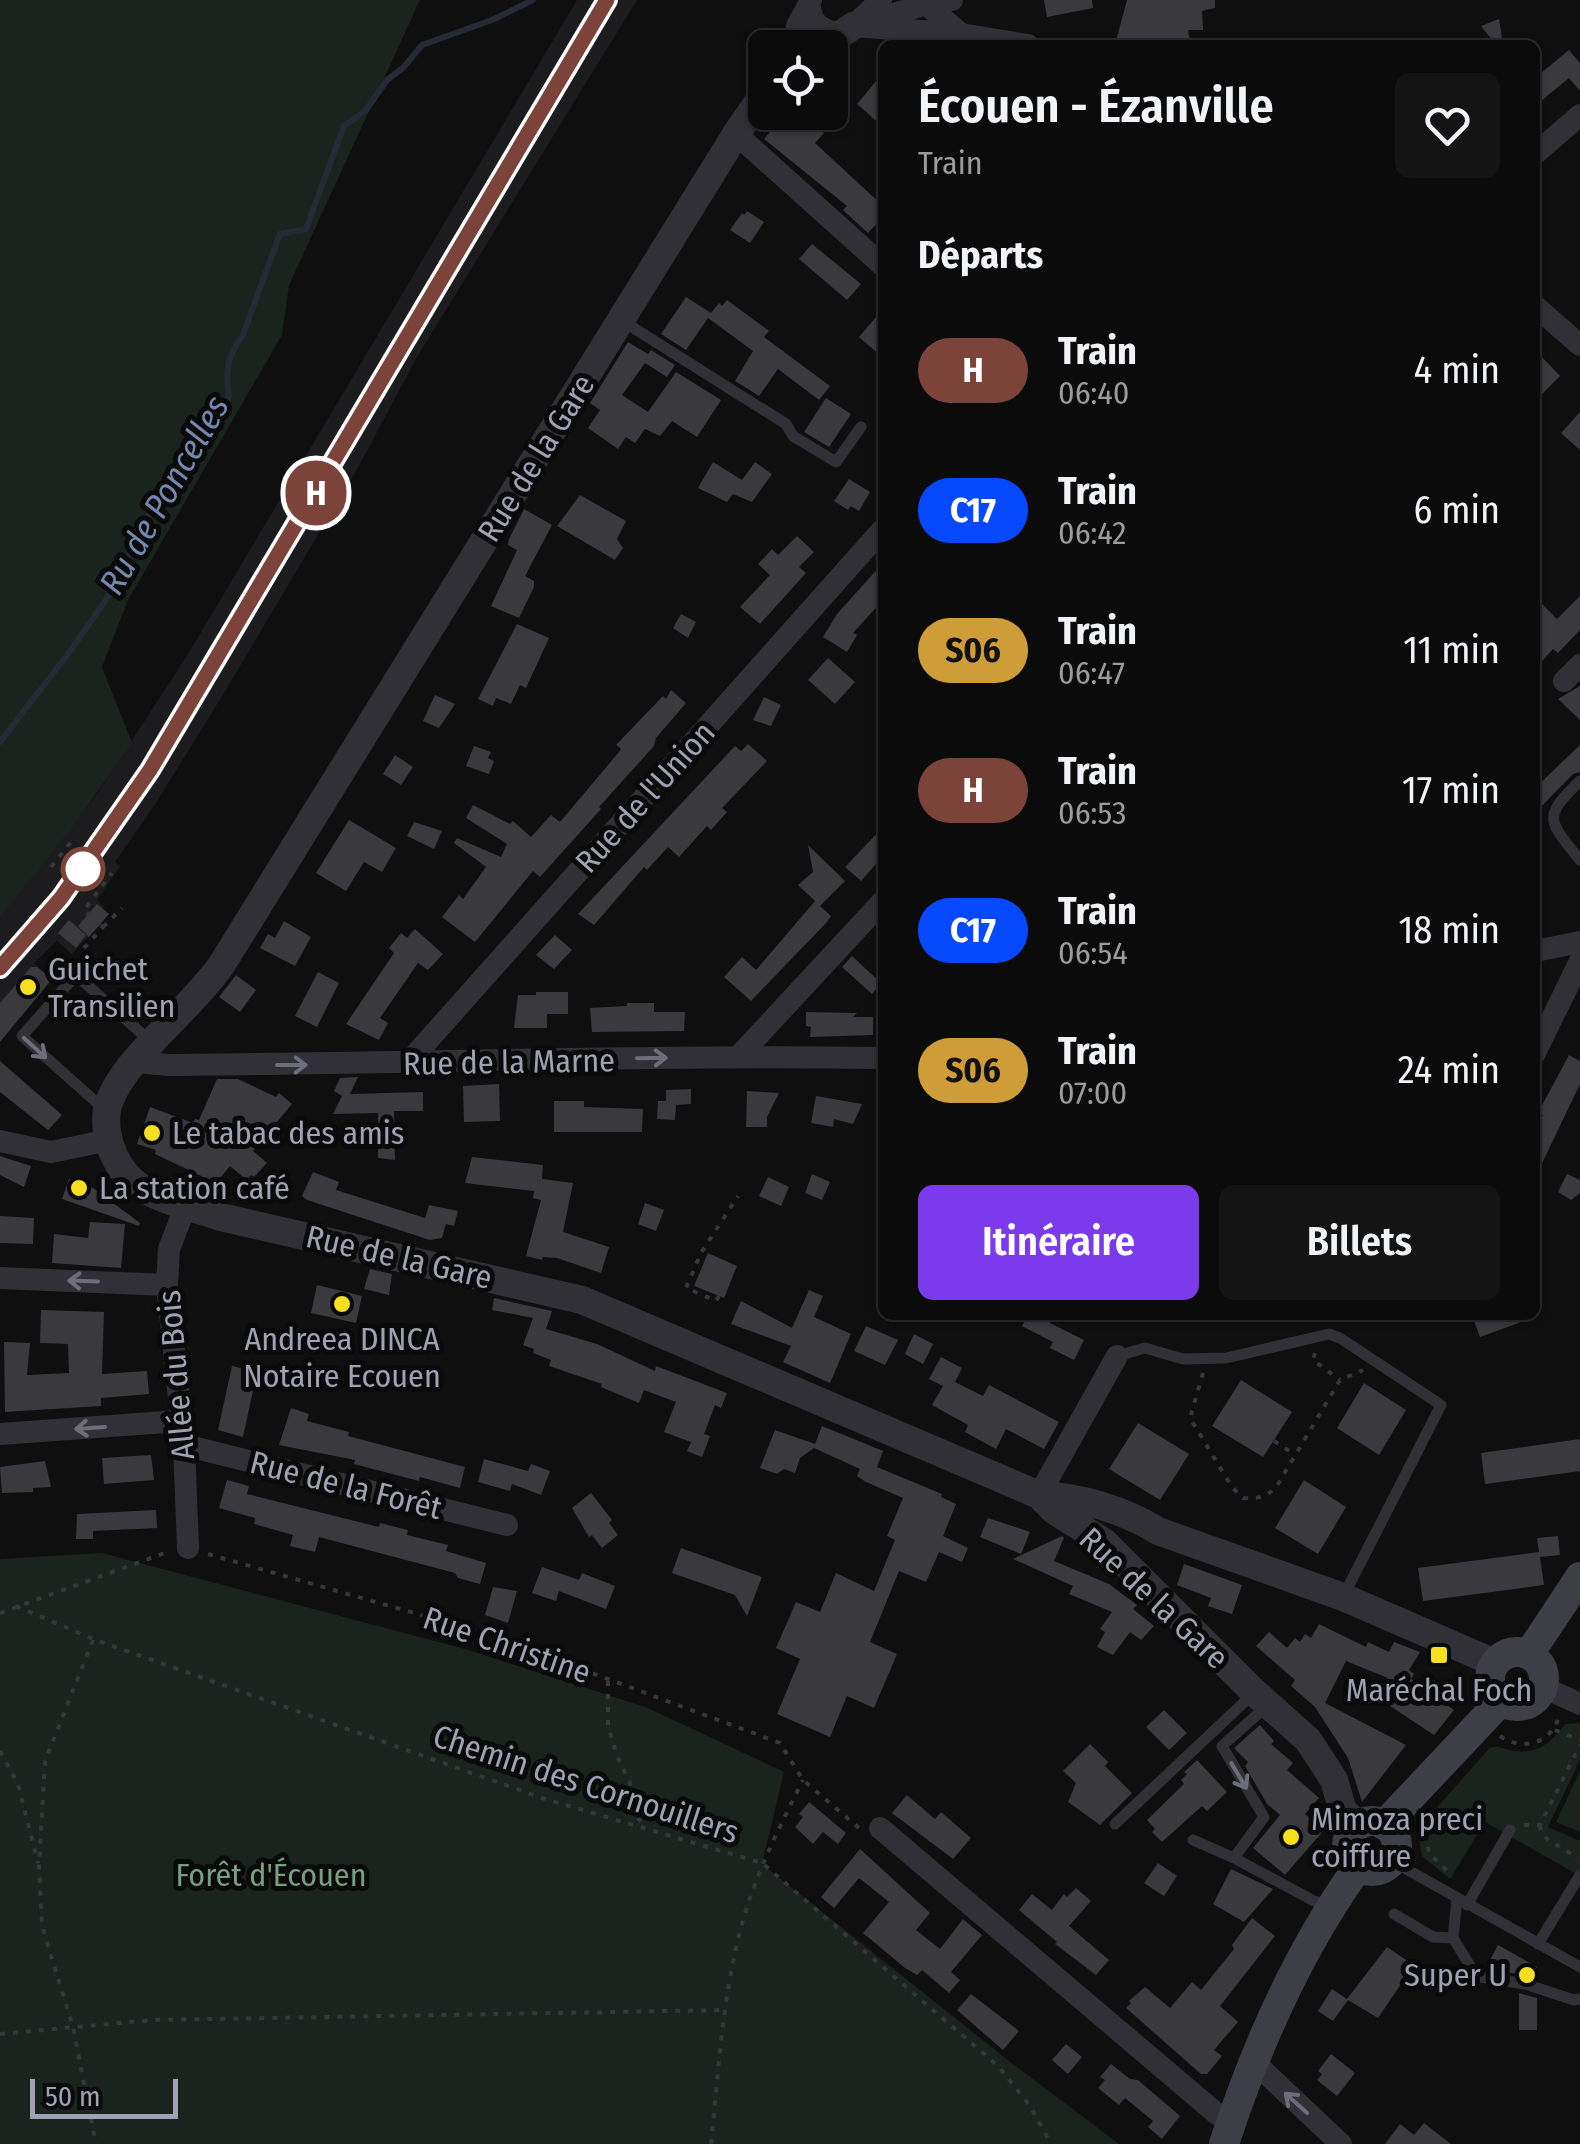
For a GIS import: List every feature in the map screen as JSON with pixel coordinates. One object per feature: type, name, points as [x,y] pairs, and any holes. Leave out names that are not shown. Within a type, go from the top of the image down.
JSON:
[{"type":"main road","points":[[1529,1654],[1580,1577]]},
{"type":"main road","points":[[1493,1708],[1490,1682],[1496,1663],[1507,1654],[1529,1654]]},
{"type":"main road","points":[[1372,1825],[1396,1842],[1392,1861],[1378,1870],[1358,1867],[1351,1860],[1347,1842],[1372,1825],[1493,1708],[1561,1696],[1529,1654]]},
{"type":"main road","points":[[1227,2133],[1276,2009],[1332,1905],[1358,1867]]},
{"type":"street","points":[[837,30],[855,9],[881,0]]},
{"type":"street","points":[[811,4],[813,21],[836,33],[855,9],[952,0]]},
{"type":"street","points":[[924,2],[961,34]]},
{"type":"street","points":[[796,30],[811,4]]},
{"type":"street","points":[[855,9],[998,40]]},
{"type":"street","points":[[1540,150],[1580,114]]},
{"type":"street","name":"Rue de la Gare","points":[[748,117],[222,964],[207,987],[117,1085],[108,1126],[119,1165],[136,1184],[221,1216],[582,1300],[1038,1496],[1104,1542],[1315,1749],[1334,1780],[1343,1812],[1372,1825]]},
{"type":"street","points":[[736,134],[878,261]]},
{"type":"street","points":[[1540,310],[1580,345]]},
{"type":"street","name":"Rue de l'Union","points":[[407,1064],[878,534]]},
{"type":"street","points":[[739,1056],[878,906]]},
{"type":"street","points":[[1540,950],[1580,942]]},
{"type":"street","points":[[1540,1043],[1580,960]]},
{"type":"street","name":"Rue de la Marne","points":[[144,1053],[195,1065],[739,1056],[878,1058]]},
{"type":"street","points":[[0,1141],[51,1152],[108,1126]]},
{"type":"street","name":"Allée du Bois","points":[[186,1205],[169,1249],[166,1284],[182,1433],[188,1548]]},
{"type":"street","points":[[0,1278],[166,1284]]},
{"type":"street","points":[[1117,1356],[1038,1496],[1063,1496],[1139,1520],[1158,1531],[1343,1598],[1496,1663]]},
{"type":"street","name":"Rue de la Forêt","points":[[0,1434],[182,1433],[508,1526]]},
{"type":"street","points":[[1104,1542],[1114,1535],[1158,1531]]},
{"type":"street","points":[[880,1828],[1217,2114],[1227,2133]]},
{"type":"street","points":[[1252,2062],[1340,2144]]},
{"type":"lane","points":[[621,320],[786,424],[794,436],[836,462],[861,427]]},
{"type":"lane","points":[[1580,781],[1551,814],[1552,825],[1580,860]]},
{"type":"lane","points":[[108,1126],[22,1036],[76,975],[144,1053]]},
{"type":"lane","points":[[1117,1356],[1145,1348],[1183,1359],[1226,1358],[1320,1335],[1340,1338],[1441,1405],[1343,1598]]},
{"type":"lane","points":[[1116,1824],[1262,1698]]},
{"type":"lane","points":[[1234,1858],[1264,1817],[1222,1746],[1262,1698]]},
{"type":"lane","points":[[1510,1830],[1462,1902],[1453,1938],[1480,1977],[1580,1999]]},
{"type":"lane","points":[[1192,1840],[1314,1901],[1332,1905]]},
{"type":"lane","points":[[1392,1861],[1580,1967]]},
{"type":"lane","points":[[1538,1944],[1580,1874]]},
{"type":"lane","points":[[1394,1914],[1433,1937],[1453,1938]]},
{"type":"path","points":[[51,867],[70,842]]},
{"type":"path","points":[[102,926],[84,910],[112,873]]},
{"type":"path","points":[[84,948],[122,908]]},
{"type":"path","points":[[718,1296],[716,1302],[686,1288],[701,1253],[738,1196]]},
{"type":"path","points":[[1320,1335],[1313,1360],[1340,1380]]},
{"type":"path","points":[[1208,1358],[1190,1418],[1232,1487],[1243,1498],[1256,1499],[1270,1494],[1340,1380],[1379,1364]]},
{"type":"path","points":[[1274,1441],[1294,1454]]},
{"type":"path","points":[[0,1612],[166,1552],[188,1548]]},
{"type":"path","name":"Rue Christine","points":[[188,1548],[484,1633],[780,1743],[802,1780],[865,1832],[880,1828]]},
{"type":"path","name":"Chemin des Cornouillers","points":[[16,1606],[94,1640],[542,1798],[762,1864],[998,2066],[1030,2106],[1052,2144]]},
{"type":"path","points":[[94,1640],[45,1762],[39,1867],[42,1926],[73,2028],[96,2144]]},
{"type":"path","points":[[608,1679],[608,1726],[612,1741],[630,1783],[634,1814],[650,1830]]},
{"type":"path","points":[[1493,1708],[1496,1733],[1509,1742],[1533,1744],[1554,1730],[1561,1696]]},
{"type":"path","points":[[1554,1730],[1580,1745],[1540,1825],[1541,1835],[1575,1856],[1580,1866]]},
{"type":"path","points":[[0,1751],[18,1784],[39,1867]]},
{"type":"path","points":[[710,2144],[724,2010],[745,1912],[762,1864],[802,1780]]},
{"type":"path","points":[[1510,1830],[1540,1825]]},
{"type":"path","points":[[0,2034],[152,2020],[724,2010]]},
{"type":"shaded area","points":[[577,0],[637,0],[417,357],[360,464],[224,693],[115,862],[120,867],[97,900],[109,914],[72,954],[57,941],[34,963],[51,979],[0,1035],[0,918],[99,791],[188,654]]},
{"type":"green space","points":[[0,0],[420,0],[289,285],[282,335],[128,600],[102,667],[132,743],[71,829],[0,918]]},
{"type":"green space","name":"Forêt d'Écouen","points":[[102,1553],[465,1649],[648,1708],[784,1772],[762,1864],[1119,2144],[0,2144],[0,1559]]},
{"type":"green space","points":[[1580,1723],[1580,1760],[1548,1827],[1580,1841],[1580,1876],[1485,1822],[1450,1879],[1422,1856],[1418,1834],[1422,1824],[1490,1748],[1530,1751],[1550,1741],[1565,1724]]},
{"type":"green space","points":[[1580,1771],[1580,1832],[1556,1822]]},
{"type":"building","points":[[1044,0],[1092,0],[1093,8],[1047,17]]},
{"type":"building","points":[[1127,0],[1215,0],[1215,8],[1202,11],[1203,30],[1188,30],[1190,40],[1116,40]]},
{"type":"building","points":[[1499,19],[1502,40],[1492,40],[1481,26]]},
{"type":"building","points":[[1569,50],[1580,63],[1580,91],[1569,78],[1540,102],[1540,74]]},
{"type":"building","points":[[878,79],[878,122],[857,104]]},
{"type":"building","points":[[771,130],[820,130],[824,133],[815,143],[878,201],[878,222],[868,233],[843,210],[847,206],[764,139]]},
{"type":"building","points":[[747,211],[764,222],[750,243],[730,230]]},
{"type":"building","points":[[812,244],[861,284],[847,300],[799,259]]},
{"type":"building","points":[[686,297],[711,313],[727,300],[769,331],[764,337],[830,386],[819,400],[778,369],[759,396],[735,381],[753,351],[708,318],[686,350],[661,334]]},
{"type":"building","points":[[878,315],[878,354],[859,337]]},
{"type":"building","points":[[628,342],[675,365],[667,377],[645,363],[622,395],[648,412],[676,372],[721,400],[697,437],[672,421],[660,436],[645,429],[635,443],[626,437],[618,449],[588,428],[600,410],[590,403]]},
{"type":"building","points":[[1540,355],[1560,376],[1540,396]]},
{"type":"building","points":[[826,398],[851,414],[829,447],[804,432]]},
{"type":"building","points":[[1580,412],[1580,450],[1561,433]]},
{"type":"building","points":[[713,462],[742,480],[755,462],[772,474],[752,502],[733,494],[727,502],[698,488]]},
{"type":"building","points":[[849,479],[870,492],[859,511],[851,506],[848,510],[834,501]]},
{"type":"building","points":[[580,495],[626,521],[617,539],[623,548],[615,560],[557,526]]},
{"type":"building","points":[[524,509],[552,525],[525,576],[534,581],[534,587],[519,618],[491,606],[517,550],[508,545],[509,539]]},
{"type":"building","points":[[797,536],[814,552],[799,567],[806,573],[760,624],[740,607],[770,575],[758,564],[772,549],[778,555]]},
{"type":"building","points":[[878,568],[878,605],[853,633],[857,635],[847,652],[823,637],[837,614]]},
{"type":"building","points":[[1580,596],[1580,630],[1558,653],[1553,649],[1540,663],[1540,602],[1557,619]]},
{"type":"building","points":[[681,614],[696,622],[688,638],[673,628]]},
{"type":"building","points":[[517,624],[549,638],[526,688],[520,685],[511,704],[496,698],[493,706],[478,699]]},
{"type":"building","points":[[828,658],[855,682],[835,704],[808,680]]},
{"type":"building","points":[[1580,686],[1580,720],[1558,699]]},
{"type":"building","points":[[671,690],[686,703],[656,738],[654,746],[540,877],[533,871],[475,942],[442,917],[459,895],[463,899],[486,867],[454,843],[457,838],[501,857],[507,844],[466,818],[473,805],[510,824],[513,821],[531,837],[551,815],[560,822],[619,752],[621,749],[616,745]]},
{"type":"building","points":[[435,695],[455,704],[439,728],[423,721]]},
{"type":"building","points":[[764,697],[781,705],[771,726],[753,720]]},
{"type":"building","points":[[748,744],[767,761],[722,808],[727,812],[711,830],[707,826],[679,857],[668,847],[647,870],[644,867],[594,925],[578,914],[735,746],[741,751]]},
{"type":"building","points":[[1580,745],[1580,772],[1573,774],[1540,808],[1540,783]]},
{"type":"building","points":[[474,746],[491,752],[488,758],[494,761],[489,774],[466,766]]},
{"type":"building","points":[[395,755],[413,767],[401,785],[383,774]]},
{"type":"building","points":[[349,820],[396,848],[382,872],[364,862],[346,891],[316,873]]},
{"type":"building","points":[[414,822],[442,831],[434,849],[407,836]]},
{"type":"building","points":[[878,832],[878,862],[861,881],[845,867]]},
{"type":"building","points":[[808,845],[845,881],[820,906],[831,916],[827,922],[751,1001],[724,977],[742,957],[756,970],[815,901],[798,885],[813,872]]},
{"type":"building","points":[[97,904],[109,914],[89,937],[78,926]]},
{"type":"building","points":[[69,920],[86,935],[76,948],[58,933]]},
{"type":"building","points":[[284,921],[311,937],[295,966],[260,948],[268,934],[275,938]]},
{"type":"building","points":[[415,929],[443,954],[428,970],[418,963],[380,1018],[388,1023],[379,1040],[346,1024],[394,953],[389,948],[401,933],[407,938]]},
{"type":"building","points":[[555,935],[572,950],[554,969],[536,955]]},
{"type":"building","points":[[852,956],[878,980],[878,987],[872,994],[842,967]]},
{"type":"building","points":[[31,967],[52,979],[0,1042],[0,1003]]},
{"type":"building","points":[[318,972],[339,983],[317,1027],[295,1016]]},
{"type":"building","points":[[236,975],[256,990],[240,1012],[219,997]]},
{"type":"building","points":[[568,992],[568,1014],[547,1014],[547,1028],[514,1028],[518,995]]},
{"type":"building","points":[[654,1003],[654,1012],[685,1012],[684,1031],[592,1032],[590,1008]]},
{"type":"building","points":[[806,1012],[873,1017],[873,1035],[810,1037]]},
{"type":"building","points":[[1569,1055],[1580,1061],[1580,1084],[1540,1168],[1540,1109]]},
{"type":"building","points":[[0,1061],[62,1115],[48,1130],[0,1092]]},
{"type":"building","points":[[358,1077],[350,1094],[423,1092],[423,1111],[394,1111],[395,1160],[378,1158],[378,1113],[333,1114],[342,1096],[334,1091],[340,1078]]},
{"type":"building","points":[[217,1079],[238,1079],[276,1097],[279,1093],[292,1104],[253,1151],[267,1163],[247,1180],[230,1166],[216,1183],[155,1154],[156,1150],[137,1144],[150,1107],[193,1123],[199,1120]]},
{"type":"building","points":[[499,1084],[500,1121],[464,1122],[463,1086]]},
{"type":"building","points":[[691,1089],[691,1104],[676,1105],[675,1120],[657,1119],[658,1101],[666,1101],[666,1090]]},
{"type":"building","points":[[747,1091],[779,1093],[767,1117],[767,1127],[746,1127]]},
{"type":"building","points":[[816,1096],[862,1104],[853,1124],[834,1119],[833,1127],[811,1123]]},
{"type":"building","points":[[554,1101],[584,1101],[584,1107],[643,1109],[642,1132],[554,1132]]},
{"type":"building","points":[[0,1156],[31,1166],[24,1187],[0,1175]]},
{"type":"building","points":[[472,1157],[543,1165],[542,1179],[573,1183],[563,1232],[609,1247],[601,1273],[557,1258],[526,1256],[541,1200],[533,1198],[534,1191],[465,1183]]},
{"type":"building","points":[[313,1172],[339,1182],[336,1190],[425,1218],[429,1205],[458,1211],[454,1226],[446,1224],[442,1238],[430,1240],[307,1200],[302,1196]]},
{"type":"building","points":[[812,1174],[830,1182],[822,1200],[805,1193]]},
{"type":"building","points":[[1567,1174],[1580,1180],[1580,1193],[1571,1200],[1558,1192]]},
{"type":"building","points":[[768,1177],[789,1187],[781,1206],[759,1196]]},
{"type":"building","points":[[69,1179],[93,1188],[139,1226],[62,1199]]},
{"type":"building","points":[[645,1203],[664,1210],[656,1231],[638,1224]]},
{"type":"building","points":[[0,1216],[34,1218],[33,1244],[0,1243]]},
{"type":"building","points":[[90,1222],[125,1224],[121,1268],[52,1263],[54,1234],[88,1238]]},
{"type":"building","points":[[708,1253],[737,1266],[724,1298],[694,1286]]},
{"type":"building","points":[[370,1269],[392,1274],[389,1295],[364,1289]]},
{"type":"building","points":[[317,1285],[362,1296],[356,1323],[311,1313]]},
{"type":"building","points":[[809,1290],[823,1296],[814,1317],[851,1334],[830,1383],[783,1362],[791,1346],[731,1324],[741,1301],[792,1328]]},
{"type":"building","points":[[494,1298],[552,1311],[546,1329],[597,1344],[655,1371],[656,1366],[727,1393],[721,1408],[715,1405],[704,1434],[710,1436],[702,1457],[687,1451],[691,1442],[664,1432],[676,1402],[644,1390],[639,1403],[601,1387],[602,1384],[549,1366],[551,1360],[523,1345],[533,1318],[492,1310]]},
{"type":"building","points":[[41,1310],[104,1312],[102,1374],[147,1371],[149,1394],[101,1398],[101,1406],[5,1412],[4,1342],[30,1343],[27,1375],[69,1373],[68,1344],[40,1343]]},
{"type":"building","points":[[1025,1320],[1052,1320],[1050,1323],[1084,1340],[1074,1360],[1050,1348],[1053,1342],[1022,1326]]},
{"type":"building","points":[[1474,1320],[1527,1320],[1480,1337]]},
{"type":"building","points":[[866,1326],[898,1340],[885,1365],[854,1351]]},
{"type":"building","points":[[914,1334],[933,1344],[923,1364],[905,1354]]},
{"type":"building","points":[[941,1357],[962,1368],[955,1382],[983,1396],[989,1385],[1059,1422],[1044,1449],[1006,1429],[996,1449],[965,1432],[968,1425],[932,1405],[943,1386],[929,1379]]},
{"type":"building","points":[[232,1366],[257,1372],[243,1437],[218,1430]]},
{"type":"building","points":[[1241,1380],[1292,1412],[1263,1457],[1212,1426]]},
{"type":"building","points":[[1364,1383],[1406,1410],[1379,1455],[1337,1428]]},
{"type":"building","points":[[291,1408],[309,1414],[307,1421],[349,1432],[348,1436],[465,1467],[460,1488],[279,1445]]},
{"type":"building","points":[[1138,1423],[1189,1454],[1160,1500],[1109,1469]]},
{"type":"building","points":[[822,1426],[883,1451],[877,1467],[942,1494],[941,1497],[956,1504],[943,1536],[968,1548],[962,1562],[939,1552],[926,1582],[899,1571],[870,1642],[897,1654],[874,1708],[847,1696],[830,1737],[777,1714],[800,1659],[776,1648],[796,1602],[820,1612],[836,1573],[874,1591],[895,1540],[887,1536],[903,1498],[857,1476],[860,1469],[814,1448],[800,1458],[795,1473],[784,1469],[777,1474],[760,1468],[775,1430],[815,1444]]},
{"type":"building","points":[[1580,1439],[1580,1471],[1485,1484],[1481,1453]]},
{"type":"building","points":[[151,1455],[154,1480],[104,1484],[102,1458]]},
{"type":"building","points":[[484,1459],[528,1471],[531,1464],[550,1471],[541,1495],[512,1484],[510,1491],[478,1482]]},
{"type":"building","points":[[45,1461],[51,1487],[2,1493],[0,1467]]},
{"type":"building","points":[[227,1480],[249,1486],[247,1494],[379,1527],[380,1523],[408,1530],[407,1535],[448,1545],[446,1551],[486,1563],[480,1584],[458,1578],[455,1573],[319,1537],[315,1552],[290,1546],[293,1535],[254,1524],[255,1518],[219,1508]]},
{"type":"building","points":[[1304,1480],[1346,1507],[1318,1554],[1275,1528]]},
{"type":"building","points":[[591,1493],[612,1520],[609,1523],[618,1535],[602,1548],[592,1535],[589,1537],[572,1508]]},
{"type":"building","points":[[156,1510],[157,1528],[93,1531],[93,1539],[76,1539],[77,1514]]},
{"type":"building","points":[[988,1518],[1030,1532],[1021,1554],[980,1537]]},
{"type":"building","points":[[1062,1536],[1054,1561],[1109,1584],[1137,1605],[1133,1609],[1154,1626],[1141,1640],[1130,1632],[1113,1655],[1097,1647],[1105,1632],[1100,1629],[1112,1612],[1069,1594],[1073,1586],[1013,1559]]},
{"type":"building","points":[[1558,1536],[1560,1555],[1540,1557],[1544,1585],[1423,1601],[1418,1568],[1539,1552],[1537,1538]]},
{"type":"building","points":[[681,1548],[762,1577],[747,1616],[735,1595],[672,1573]]},
{"type":"building","points":[[1184,1564],[1242,1585],[1232,1614],[1208,1606],[1211,1598],[1177,1585]]},
{"type":"building","points":[[542,1567],[579,1580],[582,1573],[615,1586],[606,1609],[559,1591],[556,1601],[532,1593]]},
{"type":"building","points":[[493,1587],[517,1591],[508,1623],[485,1615]]},
{"type":"building","points":[[1319,1624],[1366,1647],[1368,1642],[1389,1652],[1394,1642],[1420,1652],[1409,1670],[1414,1674],[1411,1679],[1454,1710],[1434,1735],[1378,1698],[1388,1678],[1346,1661],[1325,1703],[1406,1745],[1362,1802],[1348,1758],[1315,1707],[1291,1686],[1295,1680],[1256,1646],[1269,1632],[1287,1648],[1295,1638],[1300,1642],[1305,1634],[1311,1638]]},
{"type":"building","points":[[1164,1710],[1187,1733],[1169,1750],[1146,1727]]},
{"type":"building","points":[[1260,1725],[1274,1741],[1271,1744],[1293,1763],[1287,1770],[1319,1798],[1305,1814],[1324,1830],[1285,1875],[1253,1848],[1280,1815],[1267,1804],[1245,1766],[1248,1762],[1234,1748]]},
{"type":"building","points":[[1090,1744],[1132,1793],[1100,1825],[1068,1802],[1076,1783],[1063,1771]]},
{"type":"building","points":[[1197,1760],[1227,1792],[1207,1811],[1202,1806],[1162,1842],[1147,1820],[1184,1784],[1184,1772]]},
{"type":"building","points":[[907,1795],[935,1819],[941,1812],[971,1838],[953,1859],[892,1813]]},
{"type":"building","points":[[809,1802],[846,1833],[838,1844],[823,1832],[813,1844],[795,1827]]},
{"type":"building","points":[[860,1849],[930,1913],[916,1930],[940,1949],[963,1919],[982,1935],[951,1972],[960,1980],[949,1993],[922,1970],[917,1975],[905,1968],[863,1933],[889,1902],[859,1878],[834,1908],[821,1897]]},
{"type":"building","points":[[1158,1863],[1177,1876],[1164,1896],[1144,1883]]},
{"type":"building","points":[[1231,1869],[1273,1889],[1244,1922],[1213,1904]]},
{"type":"building","points":[[1076,1888],[1091,1901],[1069,1926],[1109,1960],[1096,1975],[1019,1910],[1032,1894],[1052,1910],[1064,1894],[1067,1897]]},
{"type":"building","points":[[1252,1918],[1275,1936],[1220,2006],[1238,2022],[1214,2050],[1222,2056],[1207,2074],[1201,2074],[1126,2008],[1145,1987],[1170,2008],[1192,1982],[1201,1990],[1234,1949],[1232,1945]]},
{"type":"building","points":[[1498,1945],[1537,1967],[1537,1978],[1506,1972],[1489,1962]]},
{"type":"building","points":[[1387,1947],[1421,1970],[1409,1986],[1403,1981],[1378,2018],[1348,2000],[1333,2021],[1318,2011],[1332,1989],[1347,1999]]},
{"type":"building","points":[[1519,1993],[1537,1998],[1537,2030],[1519,2030]]},
{"type":"building","points":[[971,1994],[1019,2031],[1003,2050],[957,2010]]},
{"type":"building","points":[[1066,2044],[1082,2057],[1068,2074],[1052,2060]]},
{"type":"building","points":[[1331,2054],[1355,2073],[1337,2096],[1317,2080],[1322,2074],[1318,2071]]},
{"type":"building","points":[[1111,2064],[1130,2079],[1138,2080],[1180,2116],[1162,2139],[1148,2127],[1153,2121],[1125,2098],[1119,2105],[1098,2088],[1105,2080],[1100,2077]]},
{"type":"building","points":[[1424,2123],[1451,2144],[1385,2144],[1400,2124],[1414,2135]]},
{"type":"waterway","name":"Ru de Poncelles","points":[[0,742],[112,591],[146,519],[229,396],[230,358],[242,337],[280,234],[306,229],[344,126],[366,110],[387,80],[422,45],[492,20],[533,0]]},
{"type":"railway","points":[[0,968],[61,898],[150,770],[607,0]]},
{"type":"train","name":"H","points":[[0,968],[61,898],[150,770],[607,0]]},
{"type":"place","name":"Guichet Transilien","points":[[28,987]]},
{"type":"place","name":"Le tabac des amis","points":[[152,1133]]},
{"type":"place","name":"La station café","points":[[79,1188]]},
{"type":"place","name":"Andreea DINCA Notaire Ecouen","points":[[342,1304]]},
{"type":"place","name":"Maréchal Foch","points":[[1439,1655]]},
{"type":"place","name":"Mimoza preci coiffure","points":[[1291,1837]]},
{"type":"place","name":"Super U","points":[[1527,1975]]}]
